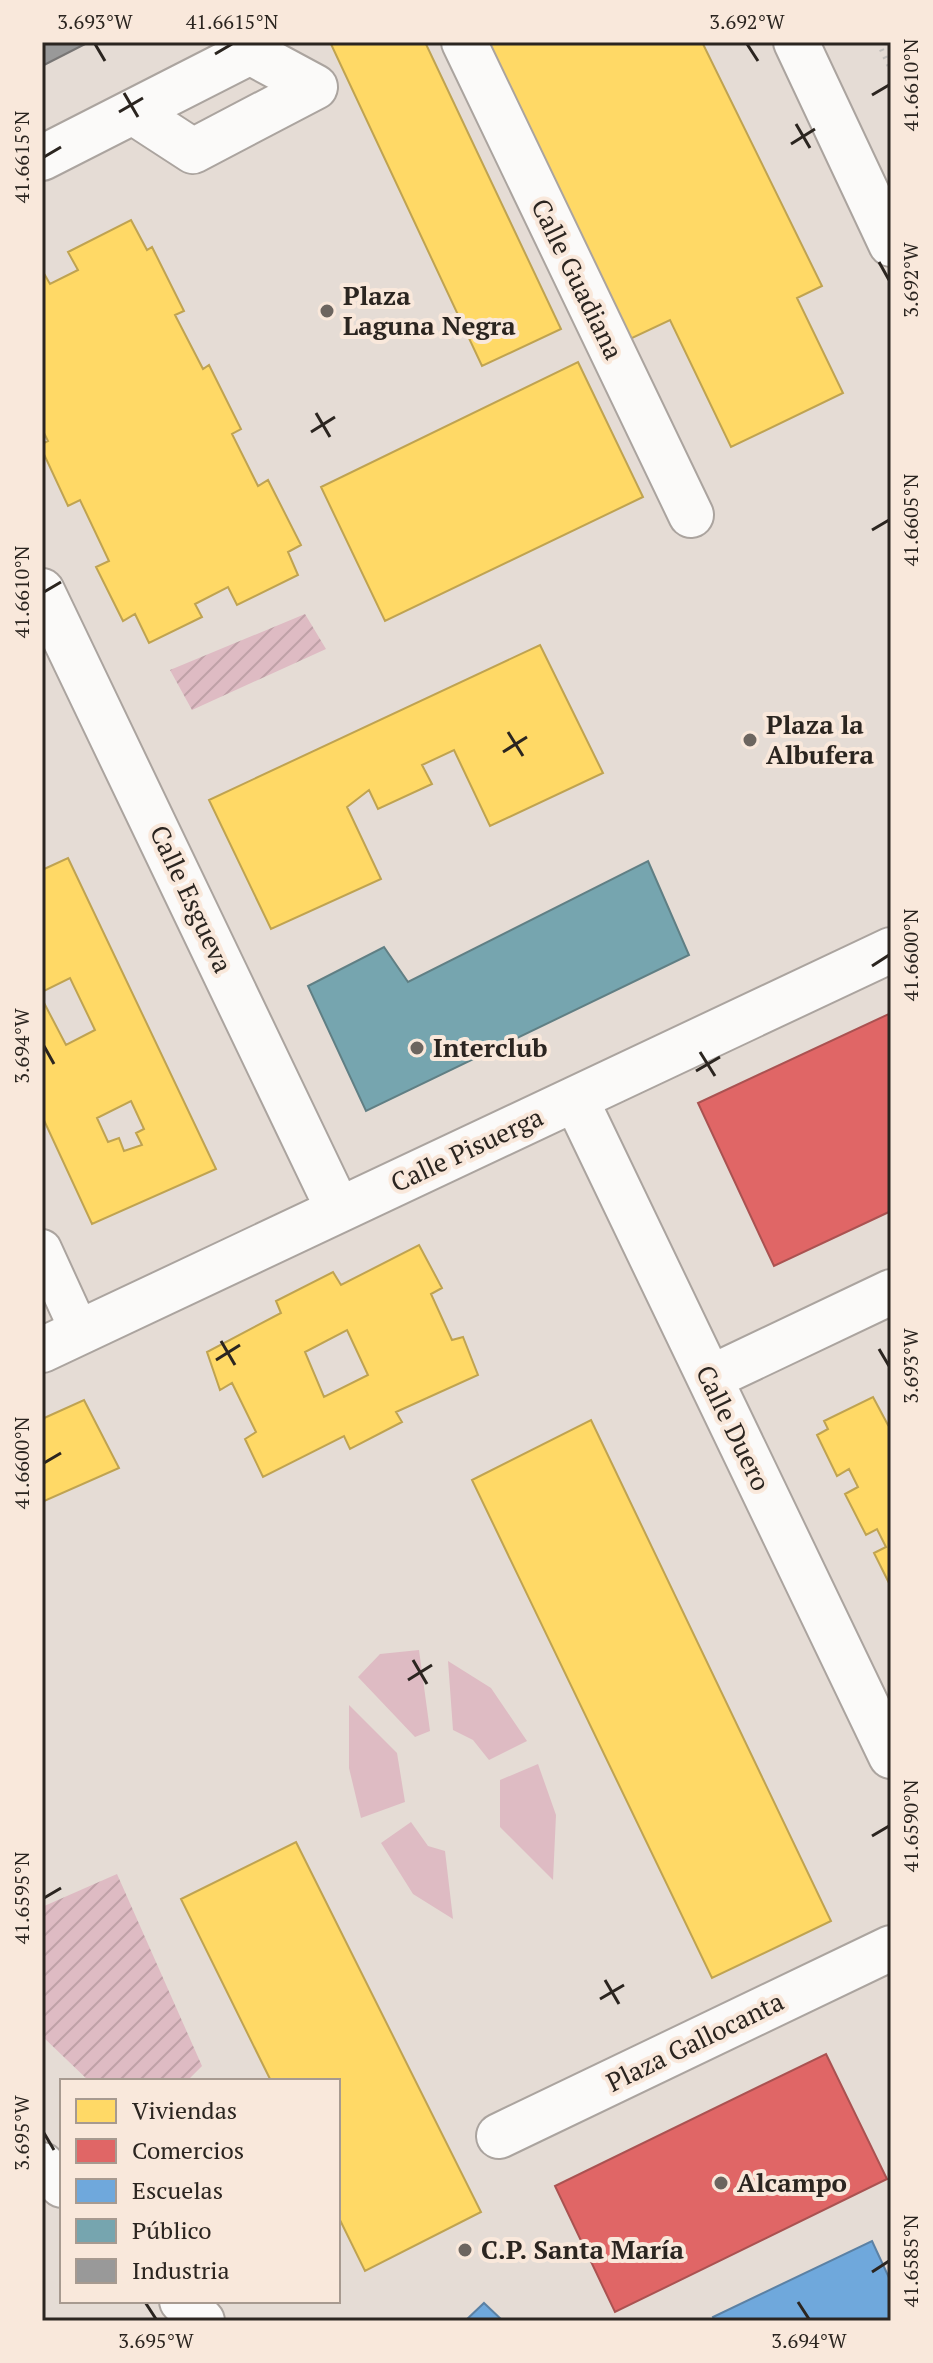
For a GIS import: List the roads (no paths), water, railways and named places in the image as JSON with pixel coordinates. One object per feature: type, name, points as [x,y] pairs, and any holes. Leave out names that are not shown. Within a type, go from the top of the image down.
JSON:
[{"type":"street","name":"Calle Guadiana","points":[[464,42],[691,515]]},
{"type":"street","points":[[796,42],[891,244]]},
{"type":"street","points":[[42,158],[133,112]]},
{"type":"street","name":"Calle Esgueva","points":[[42,591],[338,1209]]},
{"type":"street","name":"Calle Pisuerga","points":[[61,1341],[891,950]]},
{"type":"street","name":"Calle Duero","points":[[576,1100],[891,1756]]},
{"type":"street","points":[[42,1249],[61,1341]]},
{"type":"street","points":[[710,1378],[891,1292]]},
{"type":"street","name":"Plaza Gallocanta","points":[[499,2136],[891,1948]]},
{"type":"street","points":[[42,2165],[60,2183]]},
{"type":"street","points":[[184,2303],[202,2321]]},
{"type":"place","name":"Plaza Laguna Negra","points":[[327,311]]},
{"type":"place","name":"Plaza la Albufera","points":[[750,740]]},
{"type":"place","name":"Interclub","points":[[417,1048]]},
{"type":"place","name":"Alcampo","points":[[721,2183]]},
{"type":"place","name":"C.P. Santa María","points":[[465,2250]]}]
